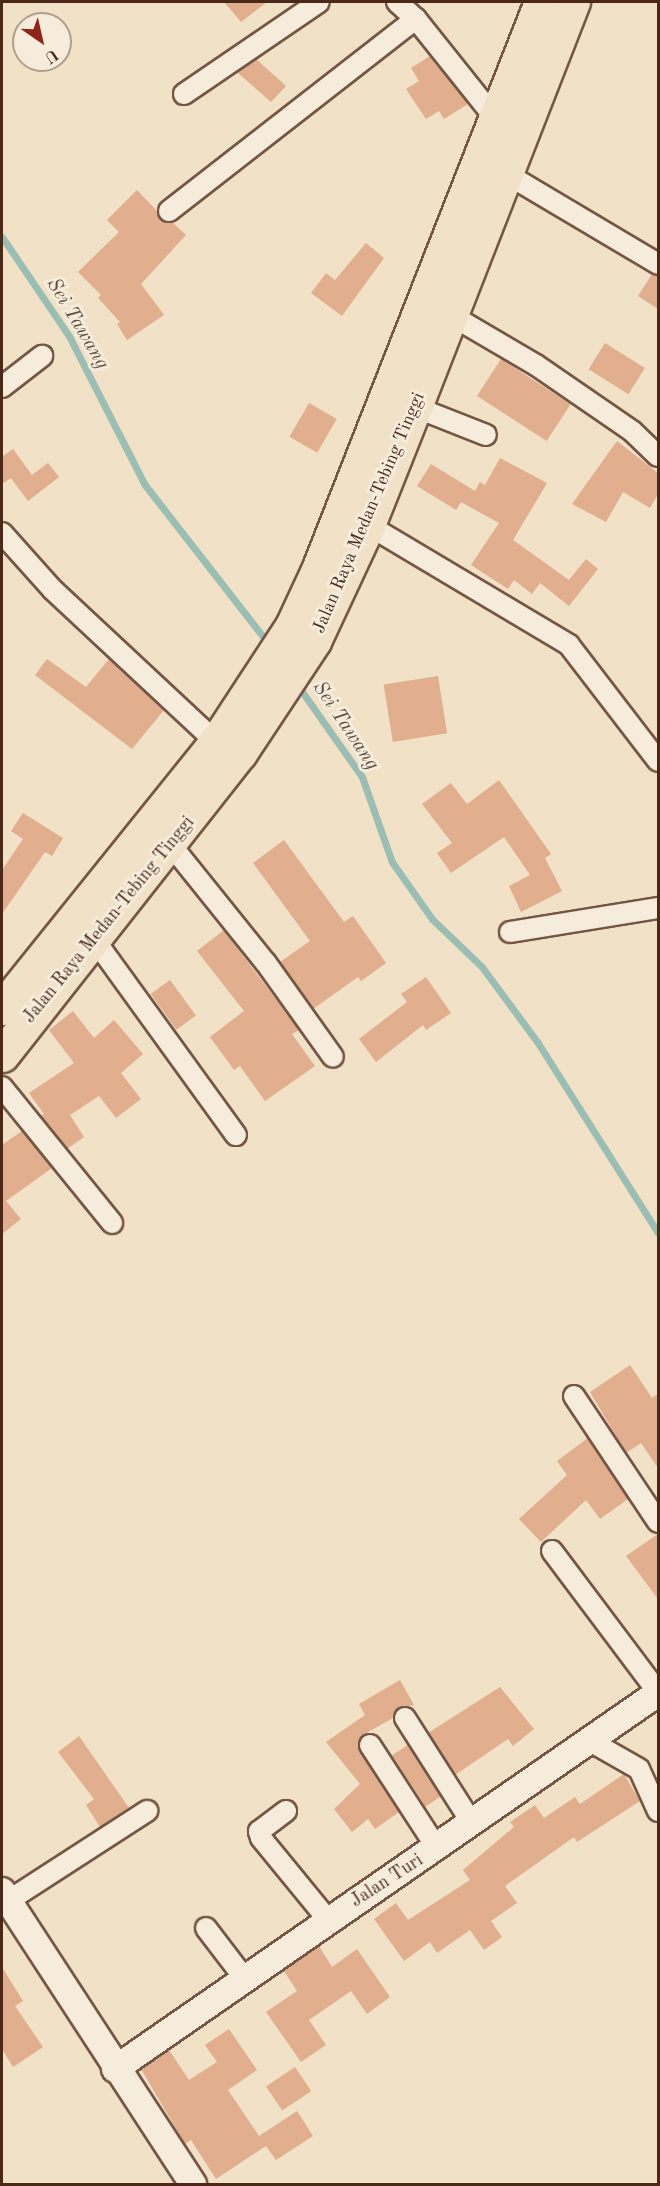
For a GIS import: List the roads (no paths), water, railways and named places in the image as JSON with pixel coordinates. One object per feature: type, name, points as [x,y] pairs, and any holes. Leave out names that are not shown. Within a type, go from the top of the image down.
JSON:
[{"type":"highway","name":"Jalan Raya Medan-Tebing Tinggi","points":[[303,633],[323,560],[541,2]]},
{"type":"highway","name":"Jalan Raya Medan-Tebing Tinggi","points":[[2,1055],[171,845],[368,525],[573,2]]},
{"type":"highway","name":"Jalan Raya Medan-Tebing Tinggi","points":[[2,1008],[216,742],[275,678]]},
{"type":"street","points":[[184,94],[319,2]]},
{"type":"street","points":[[397,2],[416,19],[495,118]]},
{"type":"street","points":[[169,211],[416,19]]},
{"type":"street","points":[[505,173],[658,264]]},
{"type":"street","points":[[449,314],[545,372],[632,431],[658,456]]},
{"type":"street","points":[[2,387],[42,356]]},
{"type":"street","points":[[415,407],[486,435]]},
{"type":"street","points":[[368,525],[570,645],[658,761]]},
{"type":"street","points":[[4,540],[53,590],[216,742]]},
{"type":"street","points":[[171,845],[266,963],[333,1057]]},
{"type":"street","points":[[510,932],[658,908]]},
{"type":"street","points":[[94,939],[236,1135]]},
{"type":"street","points":[[2,1088],[112,1223]]},
{"type":"street","points":[[574,1396],[658,1522]]},
{"type":"street","points":[[552,1551],[658,1693]]},
{"type":"street","name":"Jalan Turi","points":[[115,2068],[328,1920],[437,1848],[658,1693]]},
{"type":"street","points":[[405,1718],[472,1823]]},
{"type":"street","points":[[590,1741],[639,1769],[658,1811]]},
{"type":"street","points":[[370,1745],[437,1848]]},
{"type":"street","points":[[147,1811],[5,1896],[115,2068],[193,2184]]},
{"type":"street","points":[[286,1811],[260,1831],[261,1838],[328,1920]]},
{"type":"street","points":[[206,1929],[245,1979]]},
{"type":"waterway","name":"Sei Tawang","points":[[2,237],[69,336],[145,485],[269,644]]},
{"type":"waterway","name":"Sei Tawang","points":[[296,683],[362,777],[392,862],[432,919],[482,967],[538,1043],[658,1233]]}]
